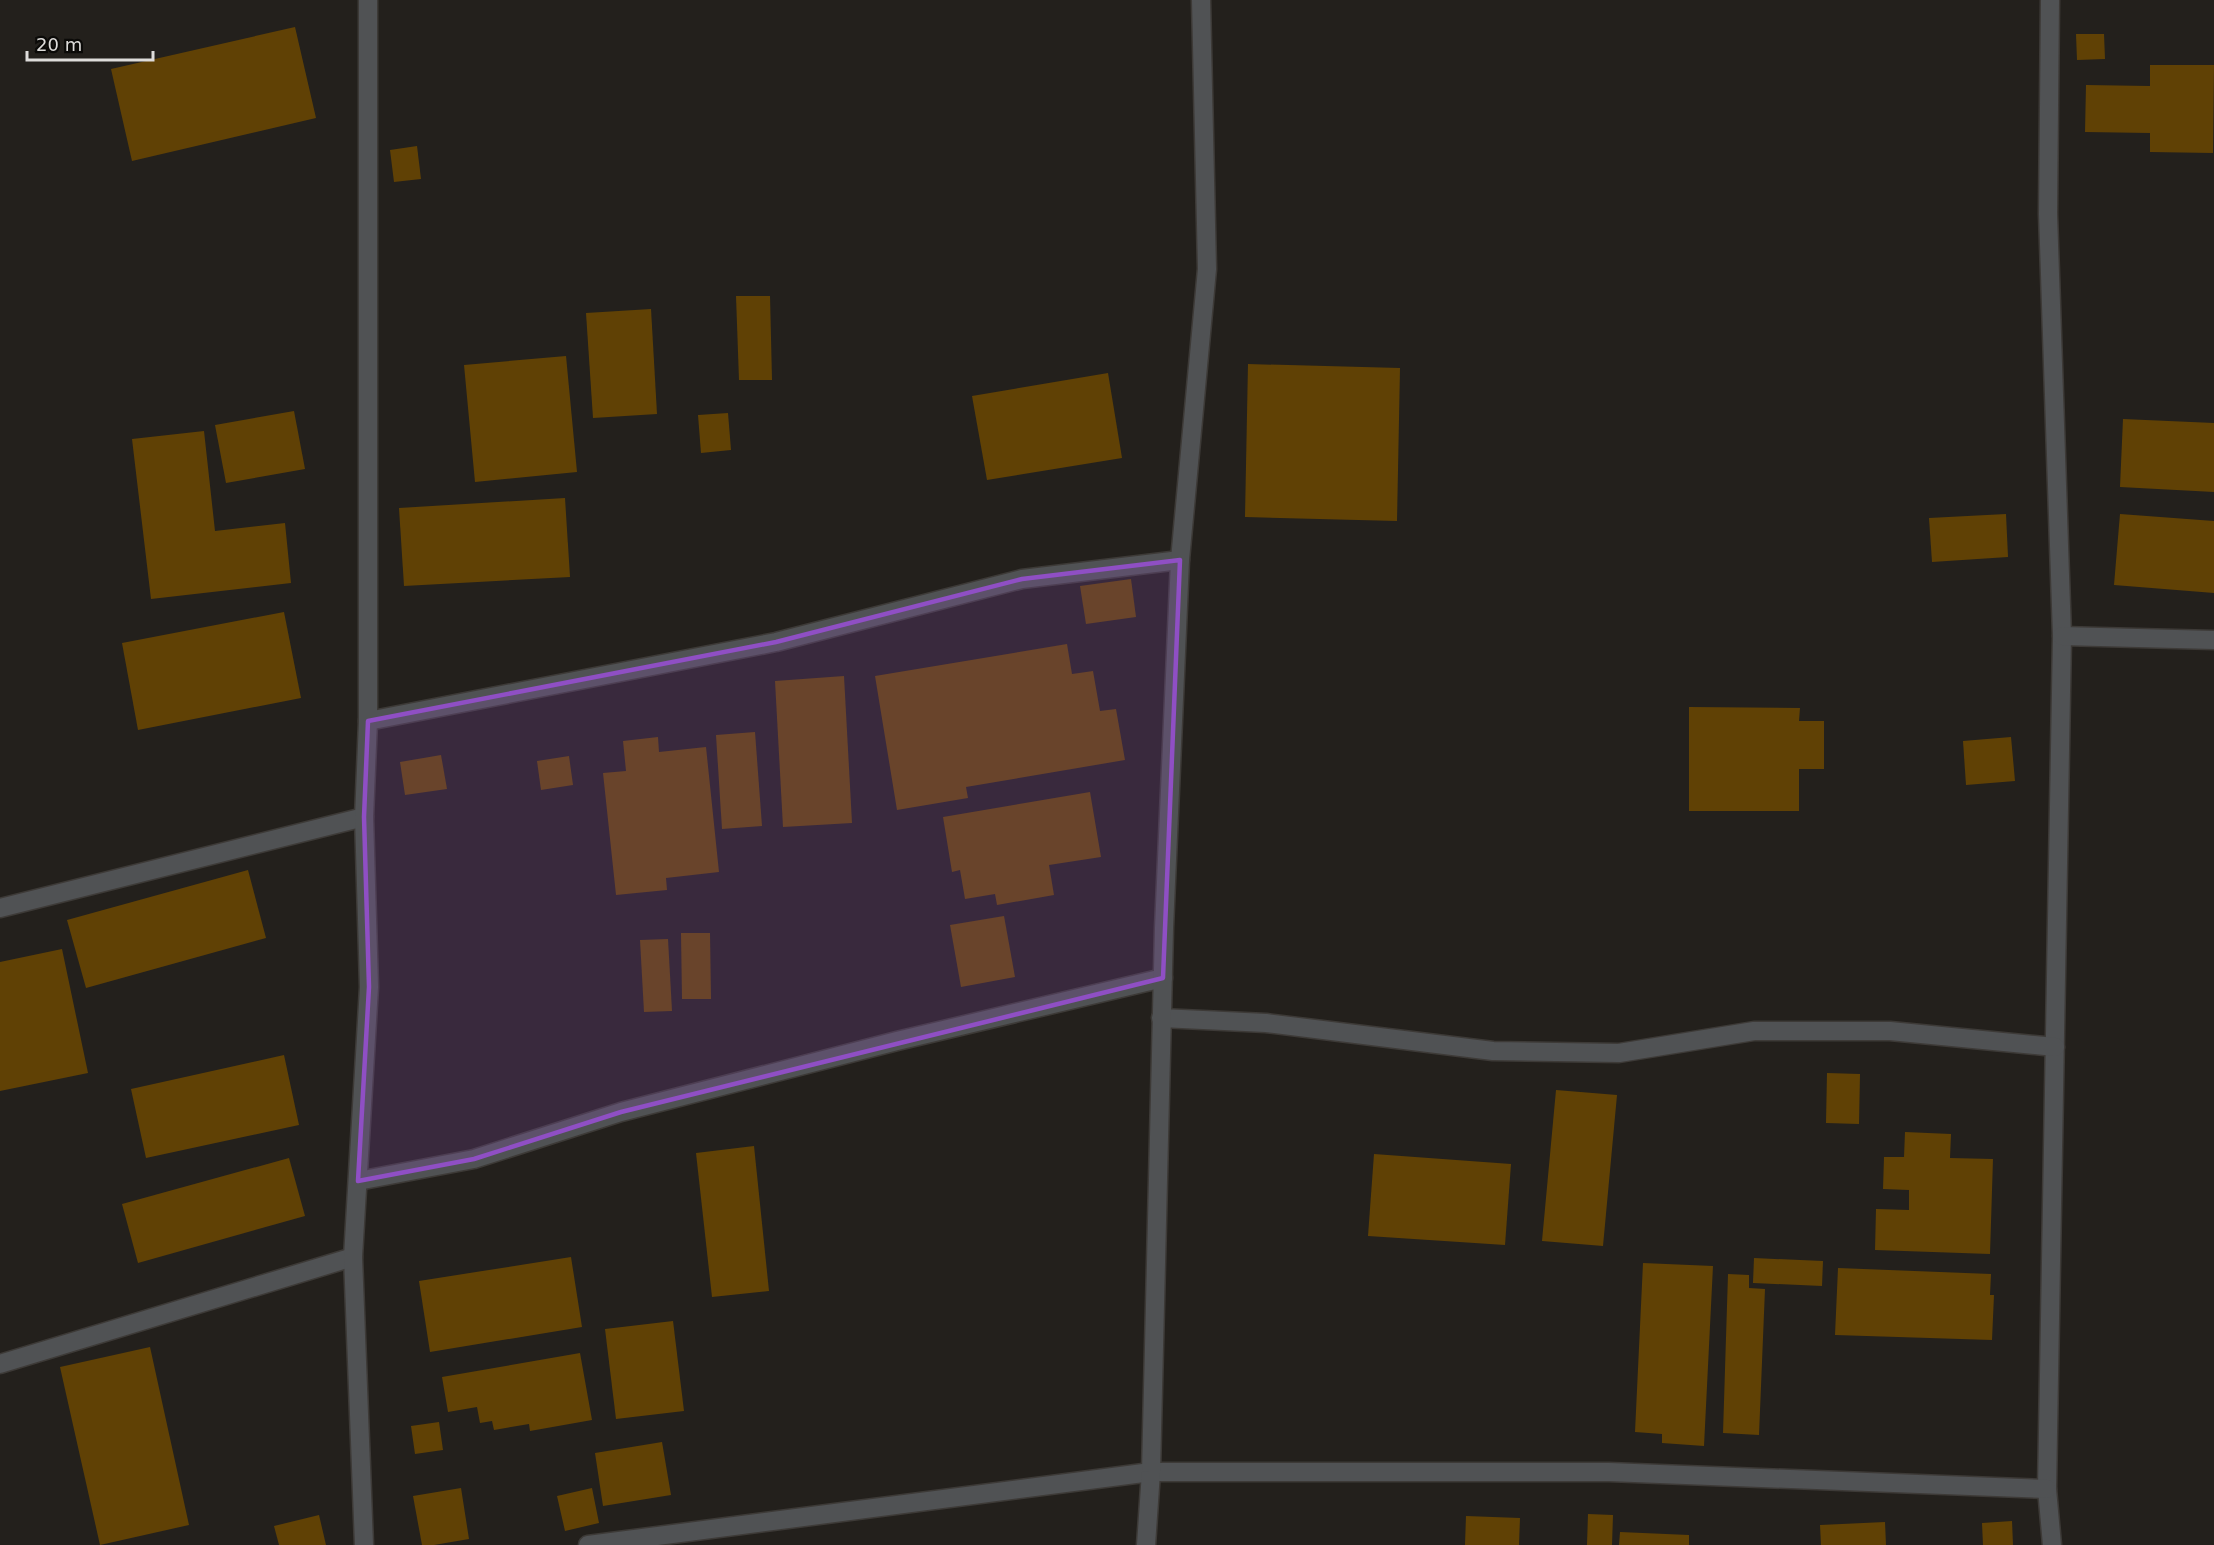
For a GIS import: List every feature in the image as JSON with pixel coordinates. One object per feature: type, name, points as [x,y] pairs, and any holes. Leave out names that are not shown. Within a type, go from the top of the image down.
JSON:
[{"type":"street","points":[[364,1545],[353,1257],[369,987],[364,817],[368,721],[368,0]]},
{"type":"street","points":[[1146,1545],[1151,1472],[1161,1018],[1180,560],[1207,269],[1202,0]]},
{"type":"street","points":[[2050,0],[2048,214],[2062,636],[2047,1489],[2052,1545]]},
{"type":"street","points":[[368,721],[776,642],[1022,579],[1180,560]]},
{"type":"street","points":[[2062,636],[2214,640]]},
{"type":"street","points":[[0,908],[364,817]]},
{"type":"street","points":[[358,1181],[474,1159],[621,1112],[897,1041],[1163,978]]},
{"type":"street","points":[[1161,1018],[1276,1024],[1493,1051],[1619,1053],[1754,1031],[1890,1031],[2055,1047]]},
{"type":"street","points":[[0,1364],[353,1257]]},
{"type":"street","points":[[588,1545],[1151,1472],[1609,1472],[2047,1489]]},
{"type":"highlighted area","points":[[1180,560],[1163,978],[621,1112],[474,1159],[358,1181],[369,987],[364,817],[368,721],[776,642],[1022,579]]},
{"type":"building","points":[[295,27],[316,118],[132,161],[111,69]]},
{"type":"building","points":[[2076,34],[2104,34],[2105,59],[2077,60]]},
{"type":"building","points":[[2150,65],[2214,65],[2213,153],[2150,152],[2150,133],[2085,132],[2086,85],[2150,86]]},
{"type":"building","points":[[417,146],[421,179],[394,182],[390,150]]},
{"type":"building","points":[[736,296],[770,296],[772,380],[739,380]]},
{"type":"building","points":[[651,309],[657,414],[593,418],[586,313]]},
{"type":"building","points":[[566,356],[577,472],[475,482],[464,365]]},
{"type":"building","points":[[1248,364],[1400,368],[1397,521],[1245,517]]},
{"type":"building","points":[[1108,373],[1122,458],[987,480],[972,396]]},
{"type":"building","points":[[294,411],[305,469],[226,483],[215,425]]},
{"type":"building","points":[[728,413],[731,450],[701,453],[698,415]]},
{"type":"building","points":[[2123,419],[2214,423],[2214,492],[2120,487]]},
{"type":"building","points":[[204,431],[215,531],[285,523],[291,583],[151,599],[132,439]]},
{"type":"building","points":[[565,498],[570,577],[404,586],[399,508]]},
{"type":"building","points":[[2006,514],[2008,557],[1932,562],[1929,518]]},
{"type":"building","points":[[2120,514],[2214,521],[2214,593],[2114,585]]},
{"type":"building","points":[[1131,579],[1136,617],[1086,624],[1080,586]]},
{"type":"building","points":[[284,612],[301,698],[138,730],[122,643]]},
{"type":"building","points":[[1067,644],[1072,674],[1093,671],[1100,711],[1116,709],[1125,760],[966,787],[968,798],[897,810],[875,676]]},
{"type":"building","points":[[844,676],[852,823],[783,827],[775,681]]},
{"type":"building","points":[[1689,707],[1800,708],[1799,721],[1824,721],[1824,769],[1799,769],[1799,811],[1689,811]]},
{"type":"building","points":[[755,732],[762,826],[722,829],[716,735]]},
{"type":"building","points":[[658,737],[659,752],[706,747],[719,872],[666,878],[667,890],[616,895],[603,773],[626,771],[623,741]]},
{"type":"building","points":[[2011,737],[2015,781],[1966,785],[1963,741]]},
{"type":"building","points":[[441,755],[447,789],[405,795],[400,762]]},
{"type":"building","points":[[569,756],[573,785],[541,790],[537,761]]},
{"type":"building","points":[[1090,792],[1101,857],[1049,865],[1054,895],[997,905],[995,894],[965,899],[960,870],[952,872],[943,817]]},
{"type":"building","points":[[248,870],[266,938],[86,988],[67,920]]},
{"type":"building","points":[[1004,916],[1015,977],[961,987],[950,925]]},
{"type":"building","points":[[681,933],[710,933],[711,999],[682,999]]},
{"type":"building","points":[[668,939],[672,1011],[644,1012],[640,940]]},
{"type":"building","points":[[62,949],[88,1073],[0,1091],[0,962]]},
{"type":"building","points":[[284,1055],[299,1125],[146,1158],[131,1089]]},
{"type":"building","points":[[1827,1073],[1860,1074],[1859,1124],[1826,1123]]},
{"type":"building","points":[[1556,1090],[1617,1095],[1603,1246],[1542,1241]]},
{"type":"building","points":[[1905,1132],[1951,1134],[1950,1158],[1993,1159],[1990,1254],[1875,1250],[1876,1209],[1909,1210],[1909,1190],[1883,1189],[1884,1157],[1904,1157]]},
{"type":"building","points":[[754,1146],[769,1291],[712,1297],[696,1153]]},
{"type":"building","points":[[1374,1154],[1511,1164],[1505,1245],[1368,1236]]},
{"type":"building","points":[[289,1158],[305,1216],[138,1263],[122,1204]]},
{"type":"building","points":[[571,1257],[582,1327],[430,1352],[419,1281]]},
{"type":"building","points":[[1754,1258],[1823,1261],[1822,1286],[1753,1283]]},
{"type":"building","points":[[1643,1263],[1713,1266],[1704,1446],[1662,1443],[1662,1434],[1635,1432]]},
{"type":"building","points":[[1838,1268],[1991,1274],[1990,1295],[1994,1295],[1992,1340],[1835,1335]]},
{"type":"building","points":[[1728,1274],[1749,1275],[1749,1288],[1765,1289],[1759,1435],[1723,1433]]},
{"type":"building","points":[[673,1321],[684,1411],[616,1419],[605,1329]]},
{"type":"building","points":[[150,1347],[189,1525],[100,1545],[60,1367]]},
{"type":"building","points":[[580,1353],[592,1420],[530,1431],[529,1424],[494,1430],[492,1421],[480,1423],[477,1407],[448,1412],[442,1377]]},
{"type":"building","points":[[439,1422],[443,1450],[415,1454],[411,1426]]},
{"type":"building","points":[[662,1442],[671,1495],[603,1506],[595,1453]]},
{"type":"building","points":[[461,1488],[469,1539],[422,1545],[413,1496]]},
{"type":"building","points":[[592,1488],[599,1523],[565,1531],[557,1496]]},
{"type":"building","points":[[1588,1514],[1613,1515],[1612,1545],[1587,1545]]},
{"type":"building","points":[[319,1515],[326,1545],[279,1545],[274,1526]]},
{"type":"building","points":[[1466,1516],[1520,1518],[1519,1545],[1465,1545]]},
{"type":"building","points":[[2012,1521],[2013,1545],[1983,1545],[1982,1523]]},
{"type":"building","points":[[1885,1522],[1886,1545],[1821,1545],[1820,1525]]},
{"type":"building","points":[[1620,1532],[1689,1535],[1689,1545],[1619,1545]]}]
